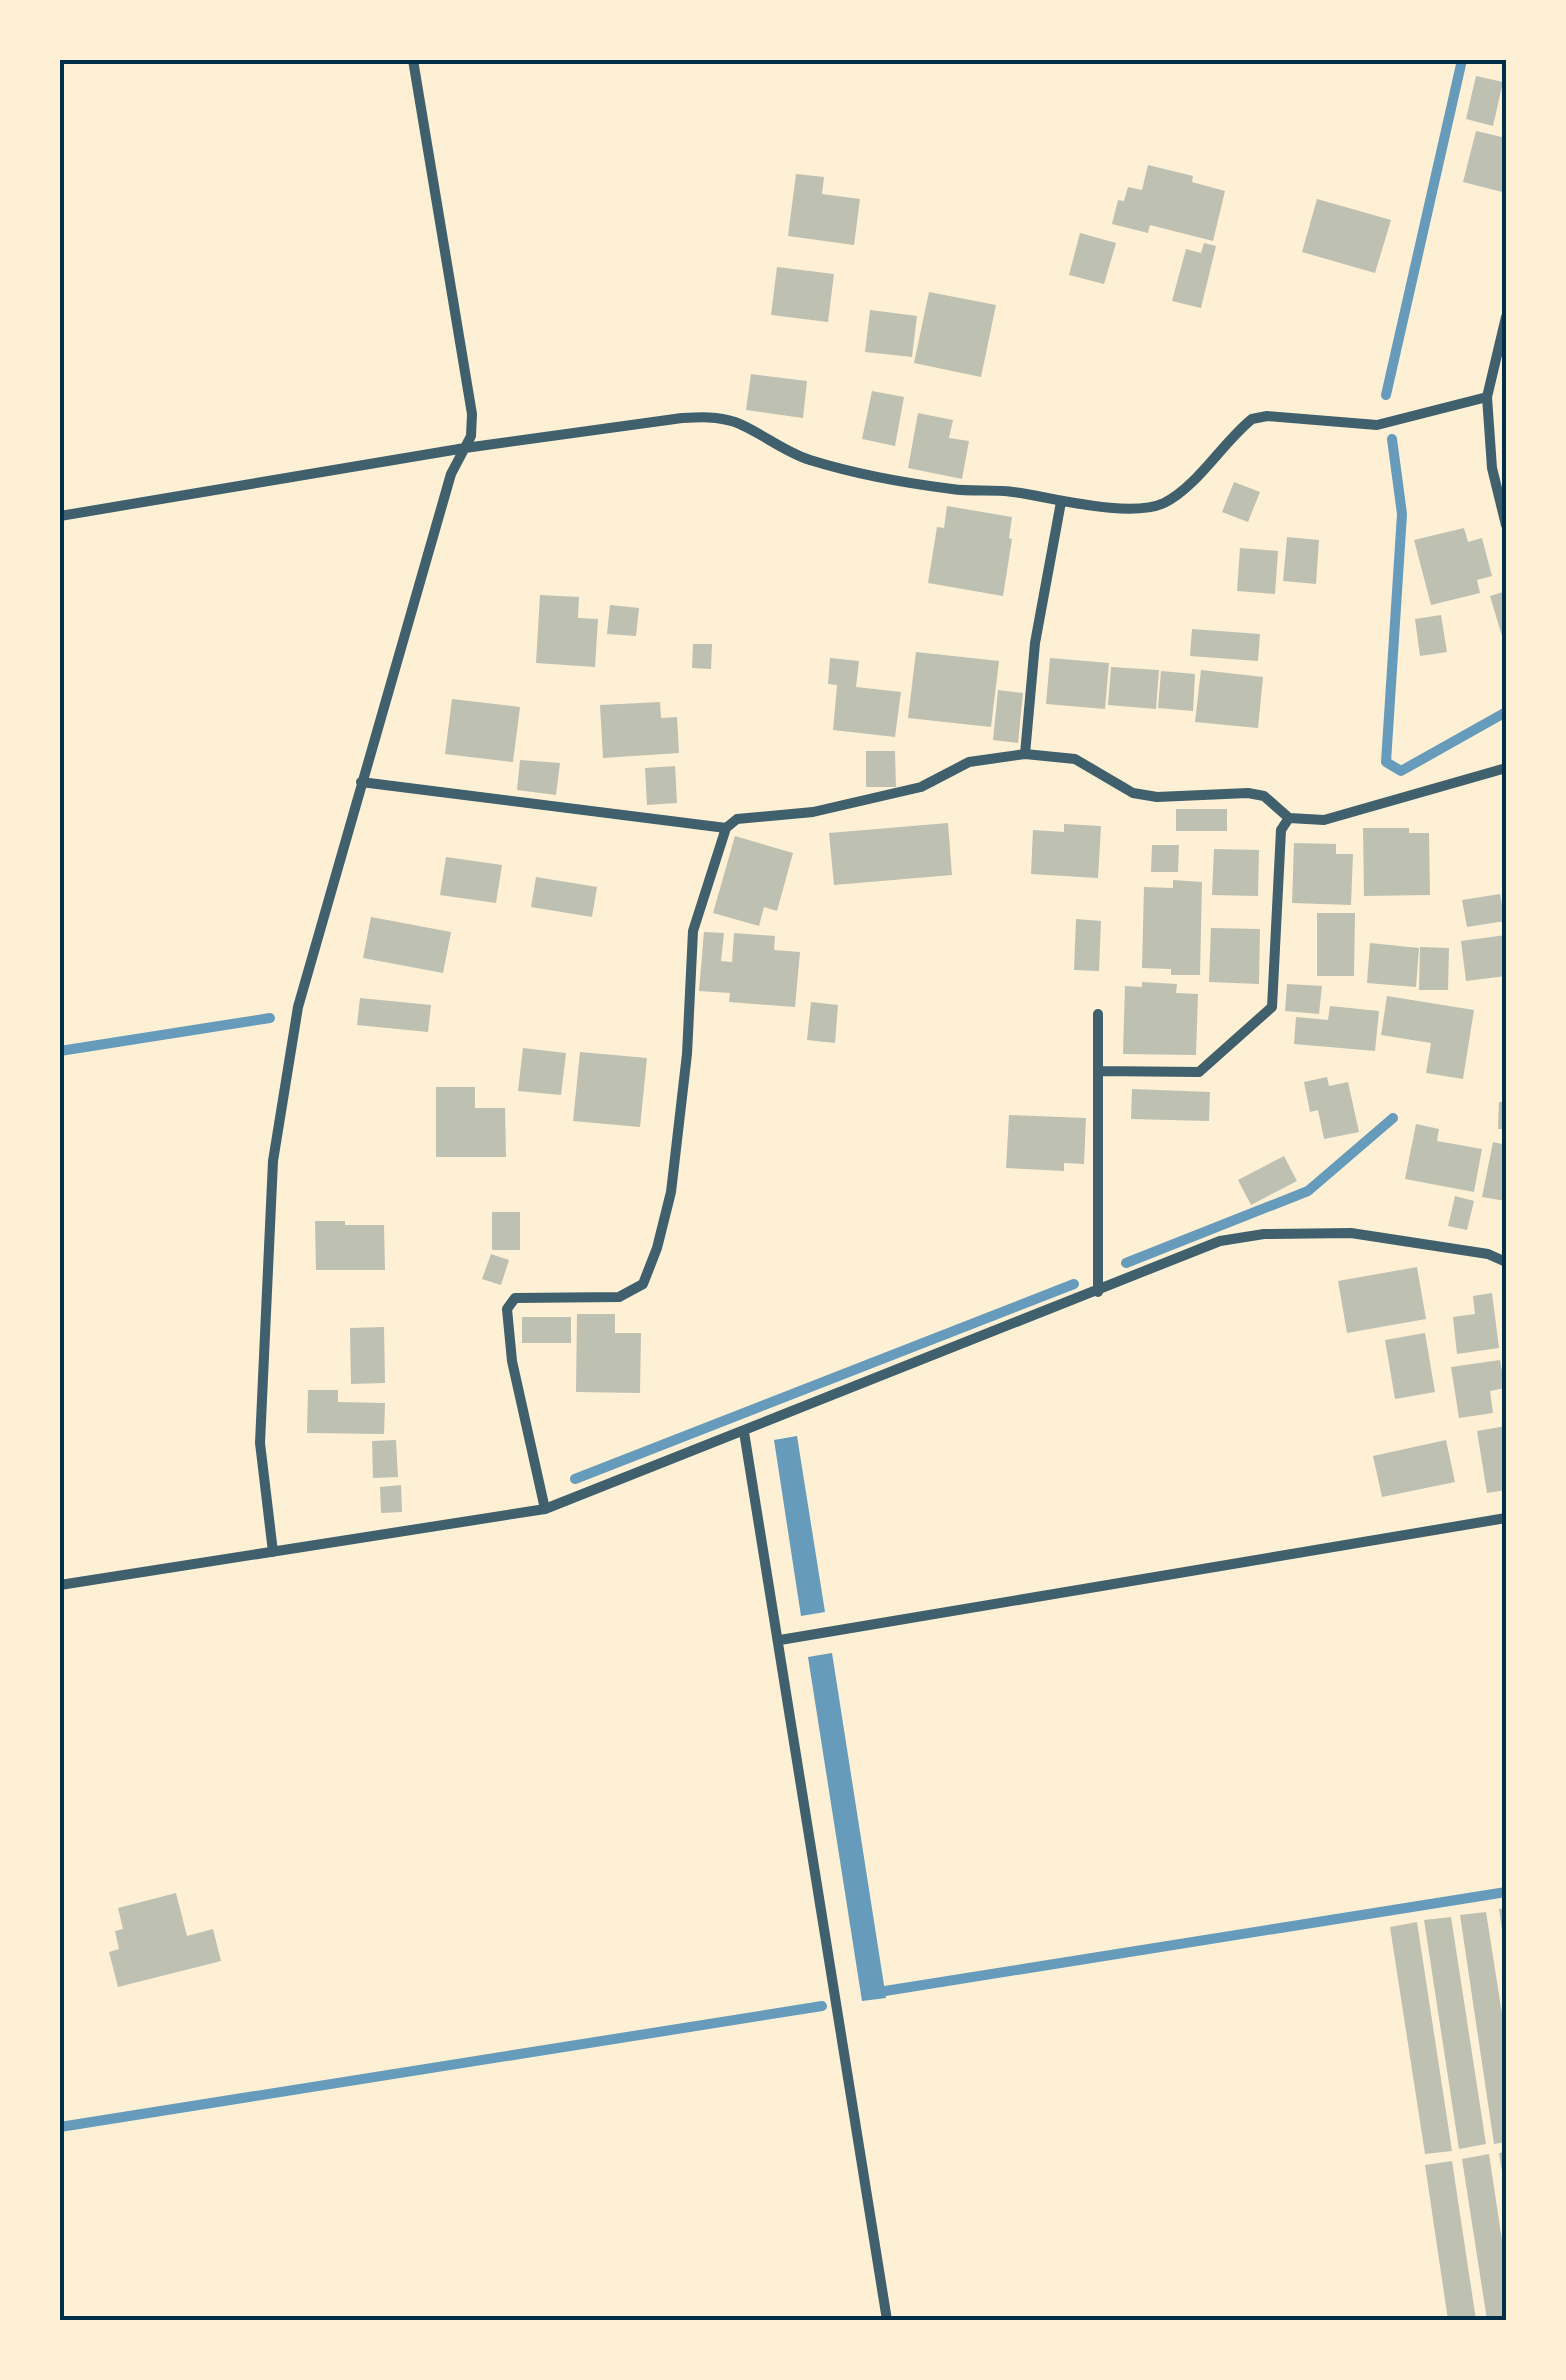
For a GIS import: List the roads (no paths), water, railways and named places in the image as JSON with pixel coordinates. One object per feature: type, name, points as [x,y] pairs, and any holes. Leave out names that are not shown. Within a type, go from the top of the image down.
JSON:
[{"type":"street","points":[[273,1552],[260,1443],[273,1161],[298,1008],[452,474],[471,436],[472,414],[413,60]]},
{"type":"street","points":[[1506,316],[1487,398],[1492,468],[1506,525]]},
{"type":"street","points":[[60,516],[466,448],[714,417],[736,422],[781,449],[810,460],[874,476],[955,490],[1012,492],[1060,502],[1145,508],[1166,502],[1252,419],[1268,416],[1377,425],[1487,398]]},
{"type":"street","points":[[1025,754],[1035,642],[1060,502]]},
{"type":"street","points":[[544,1509],[512,1361],[507,1310],[514,1298],[620,1296],[643,1284],[671,1192],[687,1054],[693,931],[726,828],[737,818],[813,812],[921,788],[970,762],[1025,754],[1075,759],[1133,793],[1157,797],[1248,793],[1264,796],[1290,818],[1324,820],[1506,768]]},
{"type":"street","points":[[361,782],[726,828]]},
{"type":"street","points":[[1098,1071],[1199,1072],[1272,1008],[1281,830],[1290,818]]},
{"type":"street","points":[[1098,1014],[1098,1292]]},
{"type":"street","points":[[60,1585],[544,1509],[1220,1242],[1264,1234],[1351,1233],[1488,1254],[1506,1262]]},
{"type":"street","points":[[744,1432],[887,2320]]},
{"type":"street","points":[[780,1640],[1506,1518]]},
{"type":"water","points":[[797,1436],[825,1612],[801,1616],[774,1440]]},
{"type":"water","points":[[832,1653],[886,1998],[862,2001],[808,1657]]},
{"type":"waterway","points":[[1386,395],[1462,60]]},
{"type":"waterway","points":[[1392,439],[1402,514],[1386,762],[1401,771],[1506,712]]},
{"type":"waterway","points":[[60,1051],[270,1018]]},
{"type":"waterway","points":[[1126,1263],[1308,1191],[1393,1118]]},
{"type":"waterway","points":[[575,1479],[1074,1284]]},
{"type":"waterway","points":[[885,1991],[1506,1892]]},
{"type":"waterway","points":[[60,2127],[822,2006]]}]
